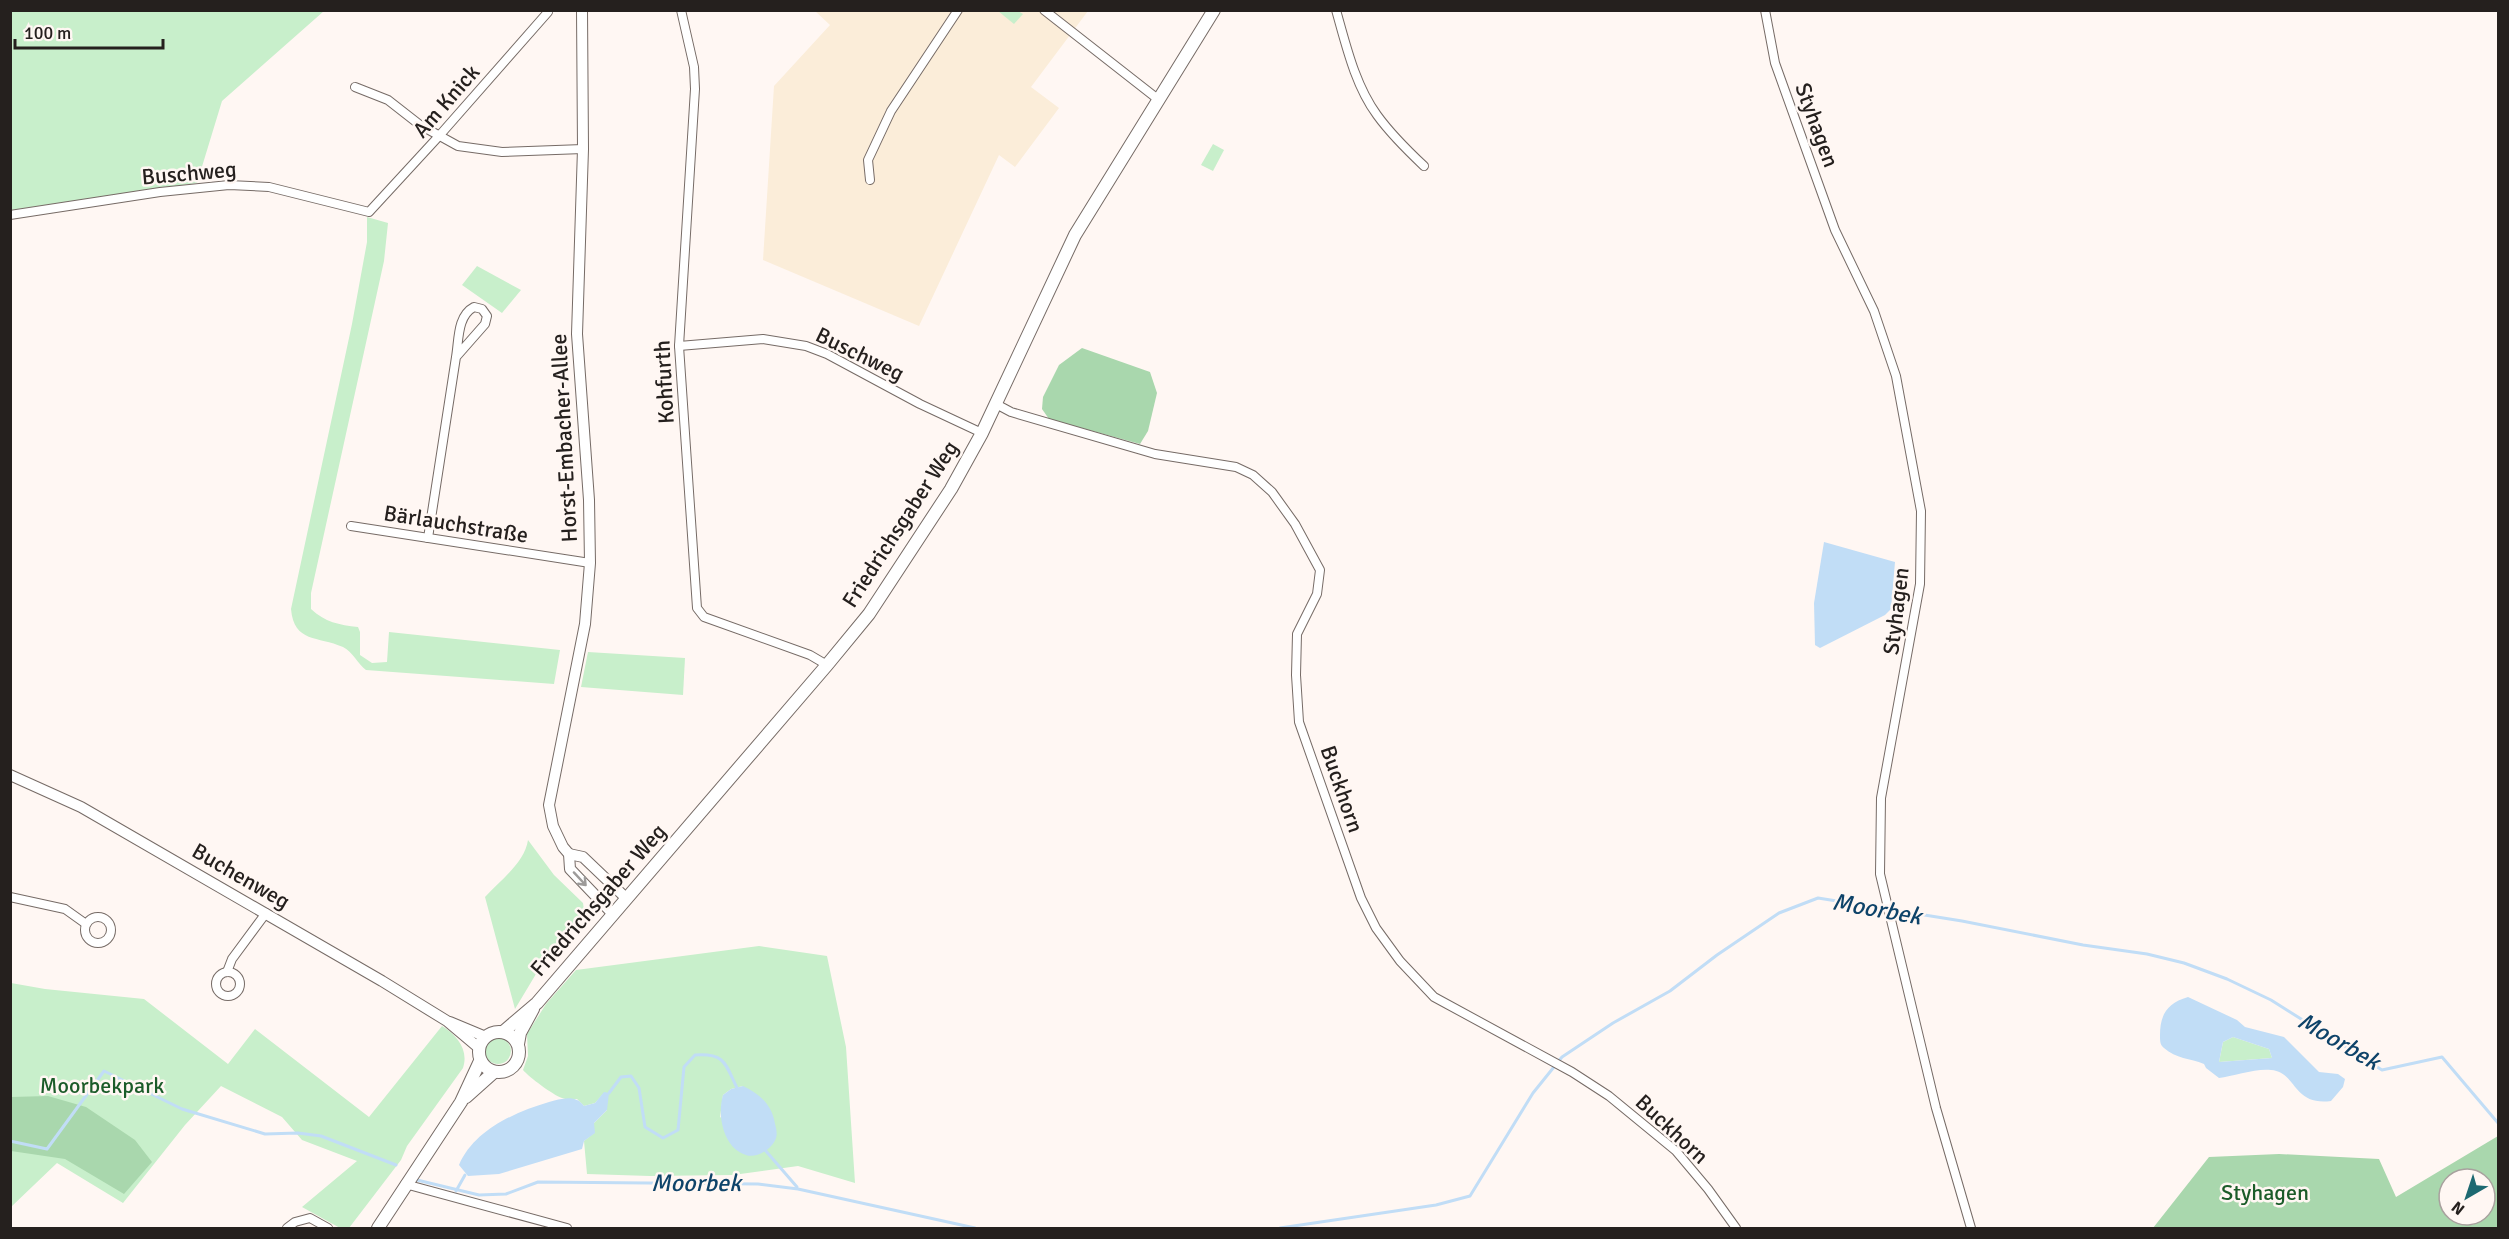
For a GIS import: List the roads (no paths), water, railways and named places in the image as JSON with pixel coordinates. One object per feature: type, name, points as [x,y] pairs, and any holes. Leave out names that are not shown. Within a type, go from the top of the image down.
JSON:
[{"type":"main road","name":"Friedrichsgaber Weg","points":[[503,1032],[537,1003],[612,913],[828,665],[869,614],[932,519],[982,433],[1075,235],[1214,10]]},
{"type":"main road","name":"Friedrichsgaber Weg","points":[[518,1044],[520,1034],[537,1003]]},
{"type":"main road","points":[[378,1228],[460,1102],[480,1061],[482,1042],[495,1032],[503,1032],[510,1035],[518,1044],[519,1056],[514,1066],[505,1072],[494,1072],[480,1061]]},
{"type":"main road","points":[[460,1102],[494,1072]]},
{"type":"street","name":"Horst-Embacher-Allee","points":[[582,10],[583,149],[577,334],[589,500],[590,563],[579,658],[549,805],[556,836],[569,854],[570,869],[612,913]]},
{"type":"street","name":"Kohfurth","points":[[681,10],[694,67],[695,89],[679,346],[697,608],[704,617],[810,655],[828,665]]},
{"type":"street","points":[[870,180],[868,160],[891,111],[958,10]]},
{"type":"street","points":[[1044,10],[1159,100]]},
{"type":"street","points":[[1336,10],[1349,56],[1369,102],[1399,141],[1424,166]]},
{"type":"street","name":"Styhagen","points":[[1765,10],[1775,63],[1835,230],[1874,311],[1896,376],[1921,511],[1920,584],[1881,798],[1880,874],[1889,920],[1936,1108],[1971,1228]]},
{"type":"street","name":"Am Knick","points":[[369,212],[548,12]]},
{"type":"street","points":[[355,87],[388,100],[420,125],[458,146],[485,151],[583,149]]},
{"type":"street","name":"Buschweg","points":[[10,215],[160,192],[229,185],[269,187],[369,212]]},
{"type":"street","points":[[428,538],[462,318],[466,311],[474,307],[482,309],[487,316],[485,324],[456,357]]},
{"type":"street","name":"Buschweg","points":[[679,346],[763,339],[806,346],[982,433]]},
{"type":"street","name":"Buckhorn","points":[[996,404],[1011,412],[1155,454],[1236,467],[1253,475],[1272,492],[1294,524],[1320,570],[1317,594],[1297,634],[1296,675],[1299,722],[1366,910],[1400,961],[1434,996],[1555,1063],[1609,1096],[1676,1151],[1708,1189],[1736,1228]]},
{"type":"street","name":"Bärlauchstraße","points":[[351,526],[590,563]]},
{"type":"street","name":"Buchenweg","points":[[10,775],[81,807],[266,913],[482,1042]]},
{"type":"street","points":[[569,854],[583,857],[626,898]]},
{"type":"street","points":[[10,897],[65,909],[86,924]]},
{"type":"street","points":[[227,972],[232,959],[266,913]]},
{"type":"street","points":[[405,1184],[567,1228]]},
{"type":"street","points":[[287,1228],[295,1222],[310,1218],[328,1228]]},
{"type":"water","points":[[1824,542],[1895,562],[1891,609],[1885,615],[1820,648],[1815,645],[1814,603]]},
{"type":"water","points":[[2188,997],[2237,1020],[2245,1027],[2284,1037],[2319,1072],[2338,1074],[2345,1079],[2343,1087],[2331,1101],[2318,1101],[2302,1094],[2286,1076],[2279,1072],[2259,1070],[2219,1078],[2204,1064],[2173,1054],[2161,1044],[2161,1021],[2170,1006]],"holes":[[[2233,1037],[2269,1049],[2272,1058],[2219,1062],[2223,1042]]]},
{"type":"water","points":[[743,1086],[766,1103],[772,1113],[777,1133],[772,1145],[764,1152],[750,1156],[738,1151],[727,1138],[721,1112],[723,1095],[731,1089]]},
{"type":"water","points":[[604,1092],[609,1093],[607,1110],[594,1123],[595,1133],[584,1141],[582,1149],[499,1174],[468,1176],[459,1165],[466,1153],[485,1132],[510,1117],[536,1106],[563,1099],[574,1099],[584,1106],[595,1103]]},
{"type":"waterway","name":"Moorbek","points":[[1280,1228],[1436,1205],[1470,1196],[1533,1093],[1562,1057],[1613,1023],[1670,991],[1717,955],[1779,913],[1818,898],[1962,921],[2083,945],[2147,954],[2184,963],[2227,979],[2271,1000],[2382,1070],[2442,1057],[2498,1123]]},
{"type":"waterway","points":[[609,1093],[621,1077],[631,1076],[639,1088],[645,1127],[663,1138],[678,1130],[684,1067],[695,1055],[713,1056],[723,1061],[737,1088]]},
{"type":"waterway","name":"Moorbek","points":[[10,1141],[47,1149],[104,1071],[182,1109],[265,1134],[298,1133],[321,1136],[396,1165]]},
{"type":"waterway","points":[[765,1150],[797,1187]]},
{"type":"waterway","points":[[456,1191],[465,1175]]},
{"type":"waterway","name":"Moorbek","points":[[417,1180],[479,1195],[506,1194],[538,1182],[758,1184],[798,1189],[975,1228]]},
{"type":"park label","name":"Moorbekpark","points":[[102,1085]]}]
